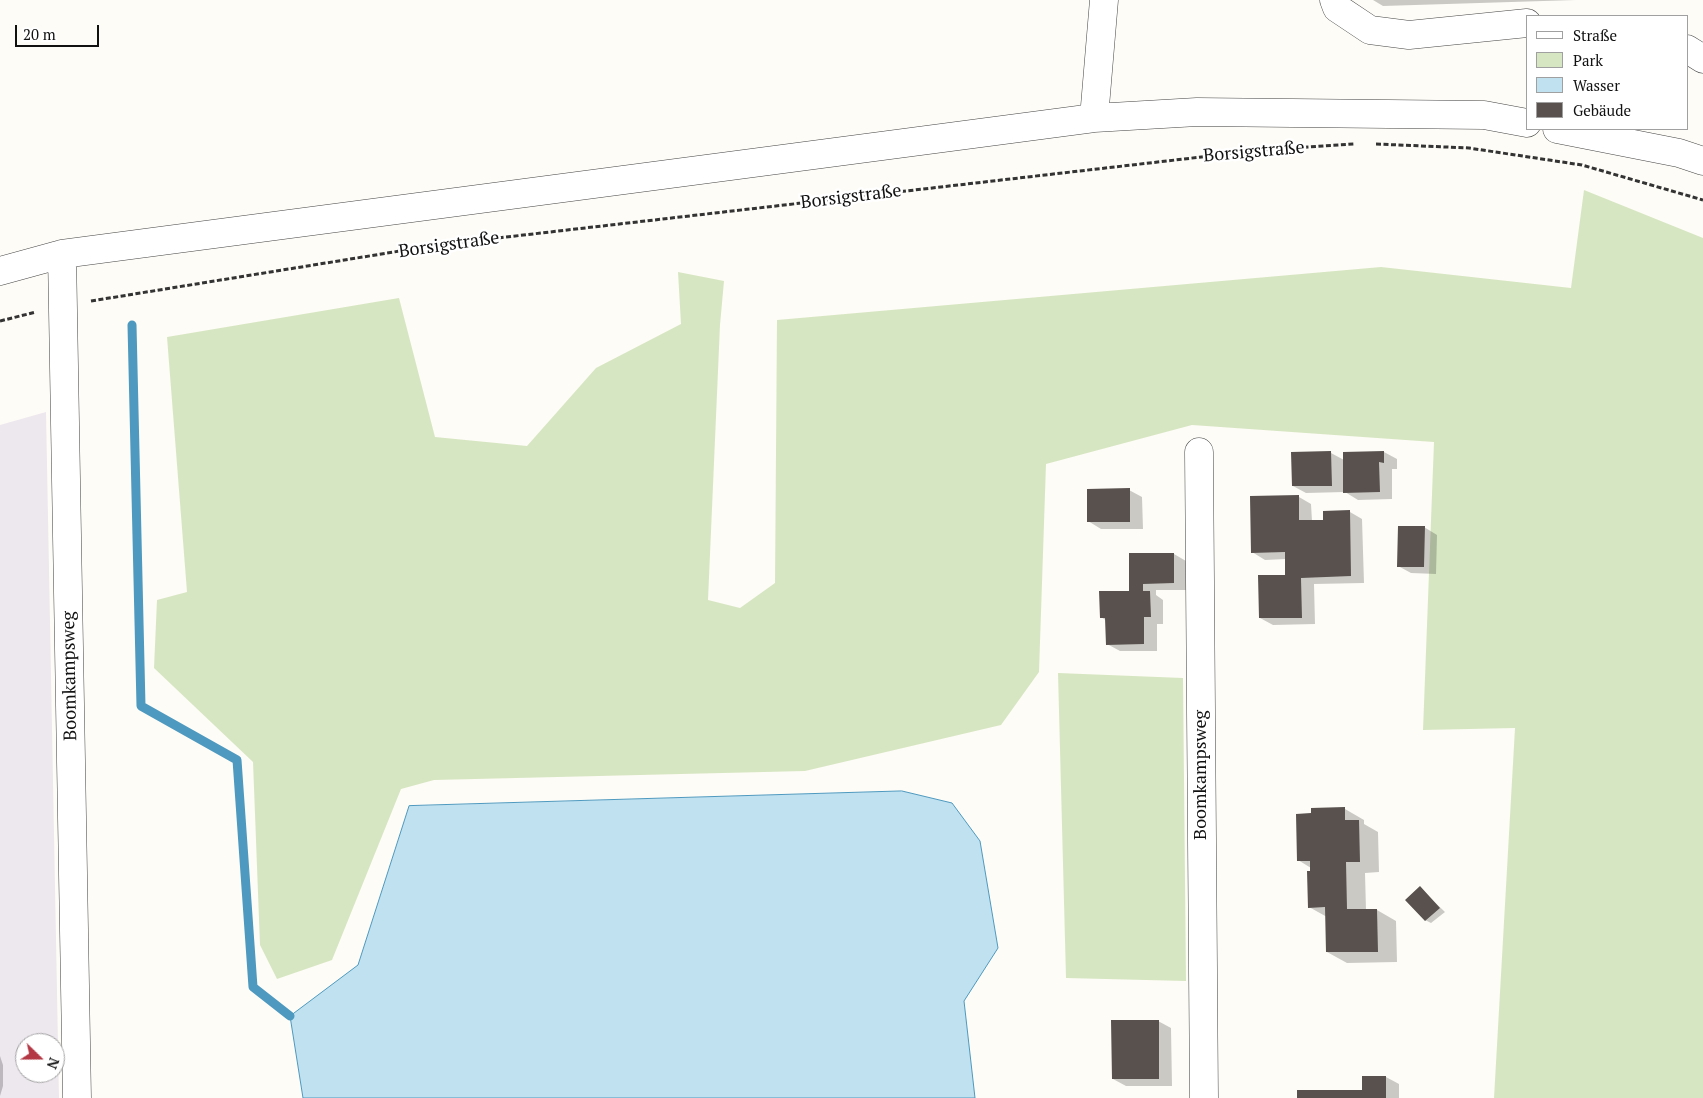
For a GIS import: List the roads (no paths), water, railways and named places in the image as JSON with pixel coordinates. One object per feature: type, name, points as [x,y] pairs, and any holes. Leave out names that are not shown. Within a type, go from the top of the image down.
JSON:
[{"type":"street","points":[[1094,118],[1104,0]]},
{"type":"street","points":[[1334,0],[1337,8],[1370,30],[1409,35],[1526,24]]},
{"type":"street","points":[[1688,50],[1703,59]]},
{"type":"street","name":"Borsigstraße","points":[[0,271],[62,254],[1094,118],[1197,112],[1484,114],[1526,123]]},
{"type":"street","points":[[1561,130],[1679,153],[1703,160]]},
{"type":"street","name":"Boomkampsweg","points":[[62,254],[77,1098]]},
{"type":"street","name":"Boomkampsweg","points":[[1199,452],[1204,1098]]},
{"type":"water","points":[[902,791],[952,803],[980,841],[998,948],[964,1001],[975,1098],[303,1098],[290,1016],[358,965],[409,806]]},
{"type":"waterway","points":[[132,325],[141,706],[237,760],[253,987],[290,1016]]}]
